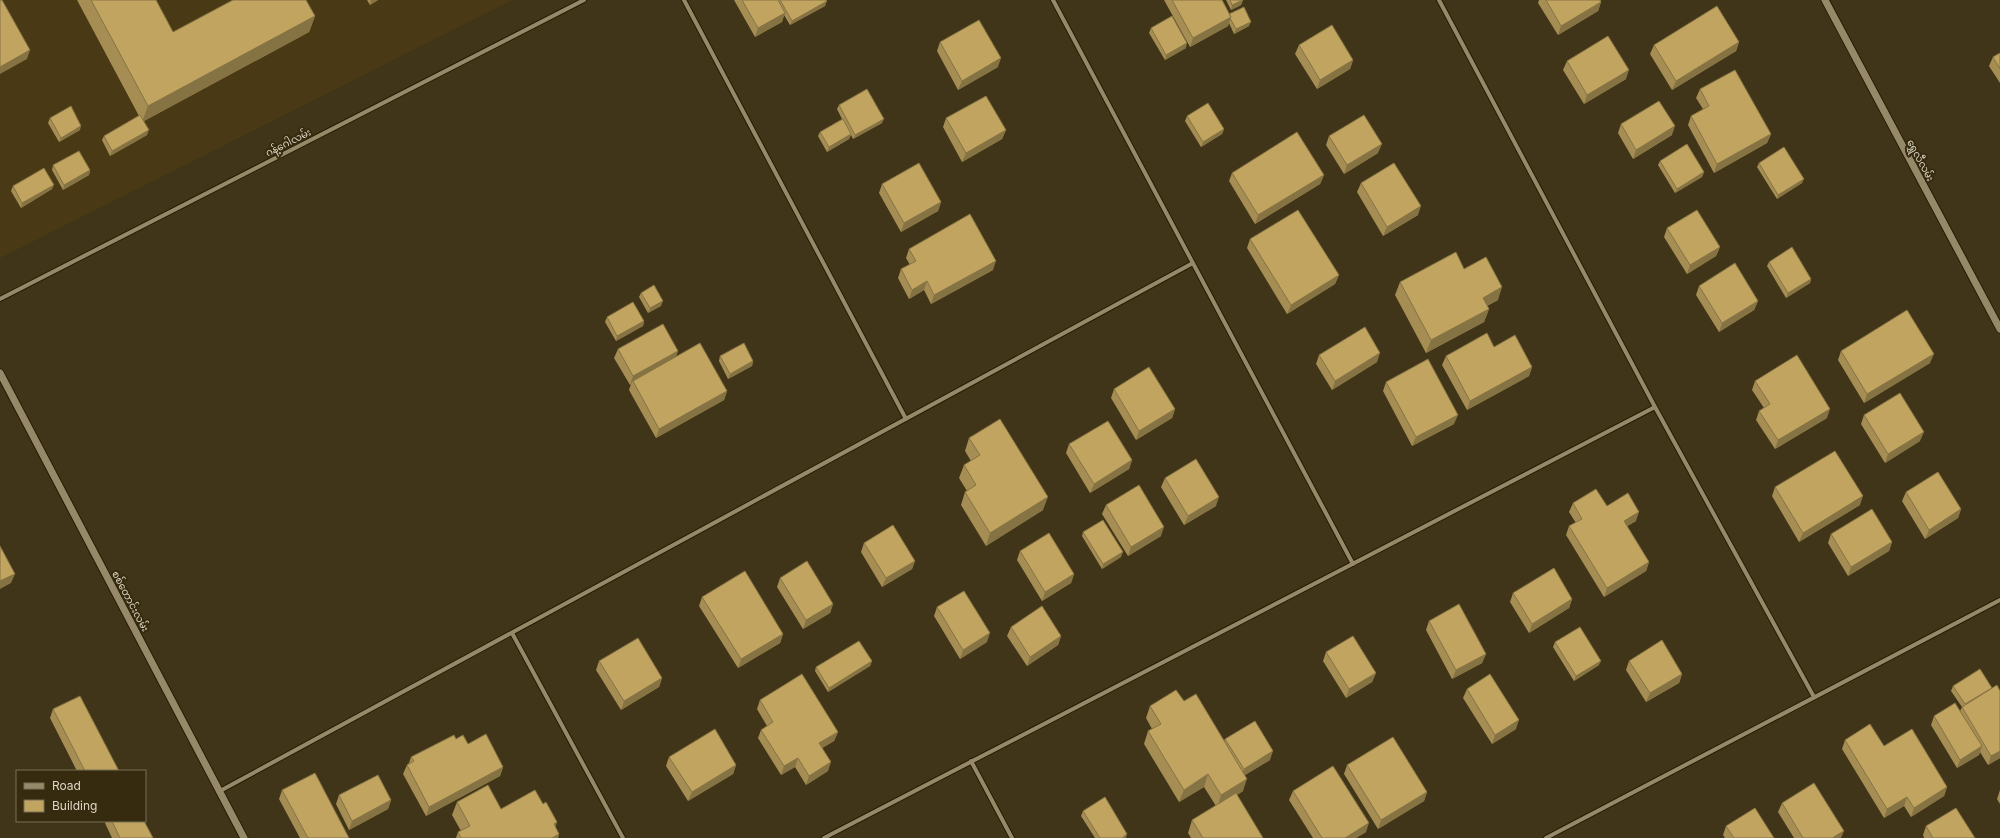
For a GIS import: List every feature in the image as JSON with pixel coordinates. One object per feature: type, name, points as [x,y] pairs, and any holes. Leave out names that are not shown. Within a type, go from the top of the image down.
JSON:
[{"type":"street","name":"ဂန့်ဂေါလမ်း","points":[[0,298],[584,0]]},
{"type":"street","points":[[684,0],[906,419]]},
{"type":"street","points":[[1053,0],[1353,564]]},
{"type":"street","points":[[1439,0],[1655,407],[1814,697]]},
{"type":"street","name":"ရွှေလီလမ်း","points":[[1825,0],[2000,329]]},
{"type":"street","points":[[220,791],[1193,264]]},
{"type":"street","name":"စစ်တောင်းလမ်း","points":[[0,373],[244,838]]},
{"type":"street","points":[[824,838],[1655,407]]},
{"type":"street","points":[[1546,838],[2000,600]]},
{"type":"street","points":[[512,633],[624,838]]},
{"type":"street","points":[[971,762],[1012,838]]},
{"type":"shaded area","points":[[0,0],[513,0],[0,258]]},
{"type":"building","points":[[0,0],[2,0],[30,50],[0,67]]},
{"type":"building","points":[[91,0],[156,0],[173,32],[233,0],[306,0],[315,16],[148,106]]},
{"type":"building","points":[[742,0],[778,0],[785,13],[758,28]]},
{"type":"building","points":[[780,0],[826,0],[827,1],[792,21]]},
{"type":"building","points":[[1172,0],[1222,0],[1231,17],[1193,38]]},
{"type":"building","points":[[1230,0],[1243,0],[1232,5]]},
{"type":"building","points":[[1546,0],[1600,0],[1601,2],[1561,26]]},
{"type":"building","points":[[1717,6],[1739,42],[1676,81],[1654,45]]},
{"type":"building","points":[[1244,7],[1251,22],[1236,29],[1229,14]]},
{"type":"building","points":[[1172,16],[1187,43],[1166,55],[1151,28]]},
{"type":"building","points":[[979,20],[1001,58],[962,81],[940,42]]},
{"type":"building","points":[[1332,25],[1353,60],[1320,80],[1299,45]]},
{"type":"building","points":[[1608,36],[1629,70],[1587,95],[1567,61]]},
{"type":"building","points":[[2000,53],[2000,69],[1993,57]]},
{"type":"building","points":[[1735,70],[1771,134],[1717,164],[1691,116],[1709,106],[1700,89]]},
{"type":"building","points":[[867,89],[884,119],[855,135],[839,105]]},
{"type":"building","points":[[986,96],[1006,130],[966,153],[946,118]]},
{"type":"building","points":[[1659,101],[1675,126],[1636,150],[1621,124]]},
{"type":"building","points":[[1208,103],[1224,129],[1203,142],[1187,116]]},
{"type":"building","points":[[71,106],[81,126],[61,138],[50,118]]},
{"type":"building","points":[[140,115],[149,130],[112,151],[104,136]]},
{"type":"building","points":[[1364,115],[1382,144],[1347,165],[1329,136]]},
{"type":"building","points":[[843,119],[851,134],[829,147],[820,132]]},
{"type":"building","points":[[1297,132],[1324,175],[1258,215],[1232,173]]},
{"type":"building","points":[[1687,144],[1704,172],[1677,189],[1660,161]]},
{"type":"building","points":[[1784,147],[1804,179],[1778,195],[1759,163]]},
{"type":"building","points":[[79,151],[90,170],[64,185],[53,165]]},
{"type":"building","points":[[919,163],[941,202],[904,223],[882,184]]},
{"type":"building","points":[[1394,163],[1421,206],[1387,227],[1361,183]]},
{"type":"building","points":[[44,168],[54,185],[22,203],[13,186]]},
{"type":"building","points":[[1298,210],[1339,275],[1291,305],[1250,239]]},
{"type":"building","points":[[1697,210],[1720,247],[1690,265],[1667,228]]},
{"type":"building","points":[[970,214],[996,261],[934,295],[927,281],[912,290],[901,269],[916,261],[909,249]]},
{"type":"building","points":[[1792,247],[1811,279],[1788,293],[1769,262]]},
{"type":"building","points":[[1456,252],[1464,269],[1486,257],[1502,287],[1483,298],[1489,309],[1431,340],[1400,282]]},
{"type":"building","points":[[1735,263],[1758,301],[1722,323],[1699,286]]},
{"type":"building","points":[[654,285],[663,301],[650,308],[641,293]]},
{"type":"building","points":[[633,302],[644,321],[617,336],[607,317]]},
{"type":"building","points":[[1907,310],[1934,354],[1867,394],[1841,351]]},
{"type":"building","points":[[663,324],[678,351],[633,376],[618,349]]},
{"type":"building","points":[[1365,327],[1380,353],[1335,381],[1319,355]]},
{"type":"building","points":[[1487,333],[1494,347],[1515,335],[1532,367],[1470,401],[1446,356]]},
{"type":"building","points":[[700,343],[727,391],[659,429],[633,381]]},
{"type":"building","points":[[744,343],[753,361],[730,374],[720,356]]},
{"type":"building","points":[[1797,355],[1830,409],[1778,440],[1759,411],[1770,404],[1755,381]]},
{"type":"building","points":[[1428,359],[1458,415],[1416,437],[1386,382]]},
{"type":"building","points":[[1149,367],[1175,409],[1139,431],[1114,389]]},
{"type":"building","points":[[1900,393],[1924,432],[1888,454],[1864,415]]},
{"type":"building","points":[[1000,419],[1048,497],[990,533],[965,492],[976,485],[964,465],[980,455],[969,438]]},
{"type":"building","points":[[1108,421],[1132,460],[1094,484],[1069,444]]},
{"type":"building","points":[[1835,451],[1863,496],[1803,533],[1775,487]]},
{"type":"building","points":[[1196,459],[1219,497],[1188,516],[1165,478]]},
{"type":"building","points":[[1938,472],[1961,509],[1929,530],[1906,492]]},
{"type":"building","points":[[1139,485],[1164,527],[1131,547],[1106,505]]},
{"type":"building","points":[[1596,489],[1607,506],[1628,493],[1639,512],[1624,521],[1649,562],[1607,588],[1569,526],[1582,519],[1573,503]]},
{"type":"building","points":[[1872,509],[1892,542],[1851,567],[1831,534]]},
{"type":"building","points":[[1103,520],[1123,552],[1103,564],[1083,532]]},
{"type":"building","points":[[893,525],[915,561],[886,578],[864,543]]},
{"type":"building","points":[[1049,533],[1074,574],[1045,592],[1020,551]]},
{"type":"building","points":[[0,546],[15,574],[0,581]]},
{"type":"building","points":[[807,561],[833,604],[806,620],[780,578]]},
{"type":"building","points":[[1554,568],[1572,599],[1532,624],[1513,593]]},
{"type":"building","points":[[745,571],[783,634],[741,659],[702,597]]},
{"type":"building","points":[[964,591],[990,633],[963,650],[937,607]]},
{"type":"building","points":[[1459,604],[1486,654],[1456,670],[1429,621]]},
{"type":"building","points":[[1042,606],[1061,636],[1030,657],[1011,627]]},
{"type":"building","points":[[1580,627],[1601,661],[1576,676],[1555,642]]},
{"type":"building","points":[[1353,636],[1376,673],[1349,689],[1326,652]]},
{"type":"building","points":[[638,638],[662,678],[624,701],[599,661]]},
{"type":"building","points":[[1662,640],[1682,674],[1650,693],[1629,661]]},
{"type":"building","points":[[859,641],[872,661],[829,688],[816,667]]},
{"type":"building","points":[[1980,669],[1992,688],[1965,704],[1953,686]]},
{"type":"building","points":[[802,674],[838,732],[819,743],[831,762],[809,776],[798,758],[784,766],[761,730],[773,722],[760,700]]},
{"type":"building","points":[[1490,674],[1519,720],[1495,735],[1467,689]]},
{"type":"building","points":[[1997,685],[2000,691],[2000,751],[1991,756],[1962,707]]},
{"type":"building","points":[[1176,690],[1184,701],[1196,694],[1247,779],[1221,795],[1208,774],[1184,790],[1148,731],[1161,724],[1150,706]]},
{"type":"building","points":[[80,696],[118,770],[84,770],[53,709]]},
{"type":"building","points":[[1955,703],[1982,746],[1960,760],[1934,716]]},
{"type":"building","points":[[1255,721],[1273,751],[1244,769],[1225,739]]},
{"type":"building","points":[[1870,724],[1884,746],[1912,729],[1947,787],[1914,808],[1907,797],[1887,809],[1845,740]]},
{"type":"building","points":[[715,729],[736,765],[692,792],[669,757]]},
{"type":"building","points":[[486,734],[503,767],[429,807],[407,765],[414,761],[411,757],[454,735],[456,739],[463,735],[468,744]]},
{"type":"building","points":[[1393,737],[1427,792],[1381,820],[1347,765]]},
{"type":"building","points":[[1333,766],[1369,823],[1345,838],[1322,838],[1293,791]]},
{"type":"building","points":[[315,773],[349,838],[308,838],[282,790]]},
{"type":"building","points":[[378,775],[391,800],[352,821],[339,795]]},
{"type":"building","points":[[1814,783],[1844,831],[1832,838],[1803,838],[1782,803]]},
{"type":"building","points":[[488,785],[501,809],[535,790],[543,804],[546,802],[557,822],[554,824],[559,834],[552,838],[461,838],[458,832],[470,826],[457,802]]},
{"type":"building","points":[[1236,793],[1263,838],[1203,838],[1192,820]]},
{"type":"building","points":[[1105,797],[1127,834],[1122,838],[1100,838],[1083,811]]},
{"type":"building","points":[[1755,808],[1774,838],[1734,838],[1726,826]]},
{"type":"building","points":[[1956,808],[1975,838],[1933,838],[1926,826]]},
{"type":"building","points":[[112,822],[145,822],[153,838],[120,838]]}]
